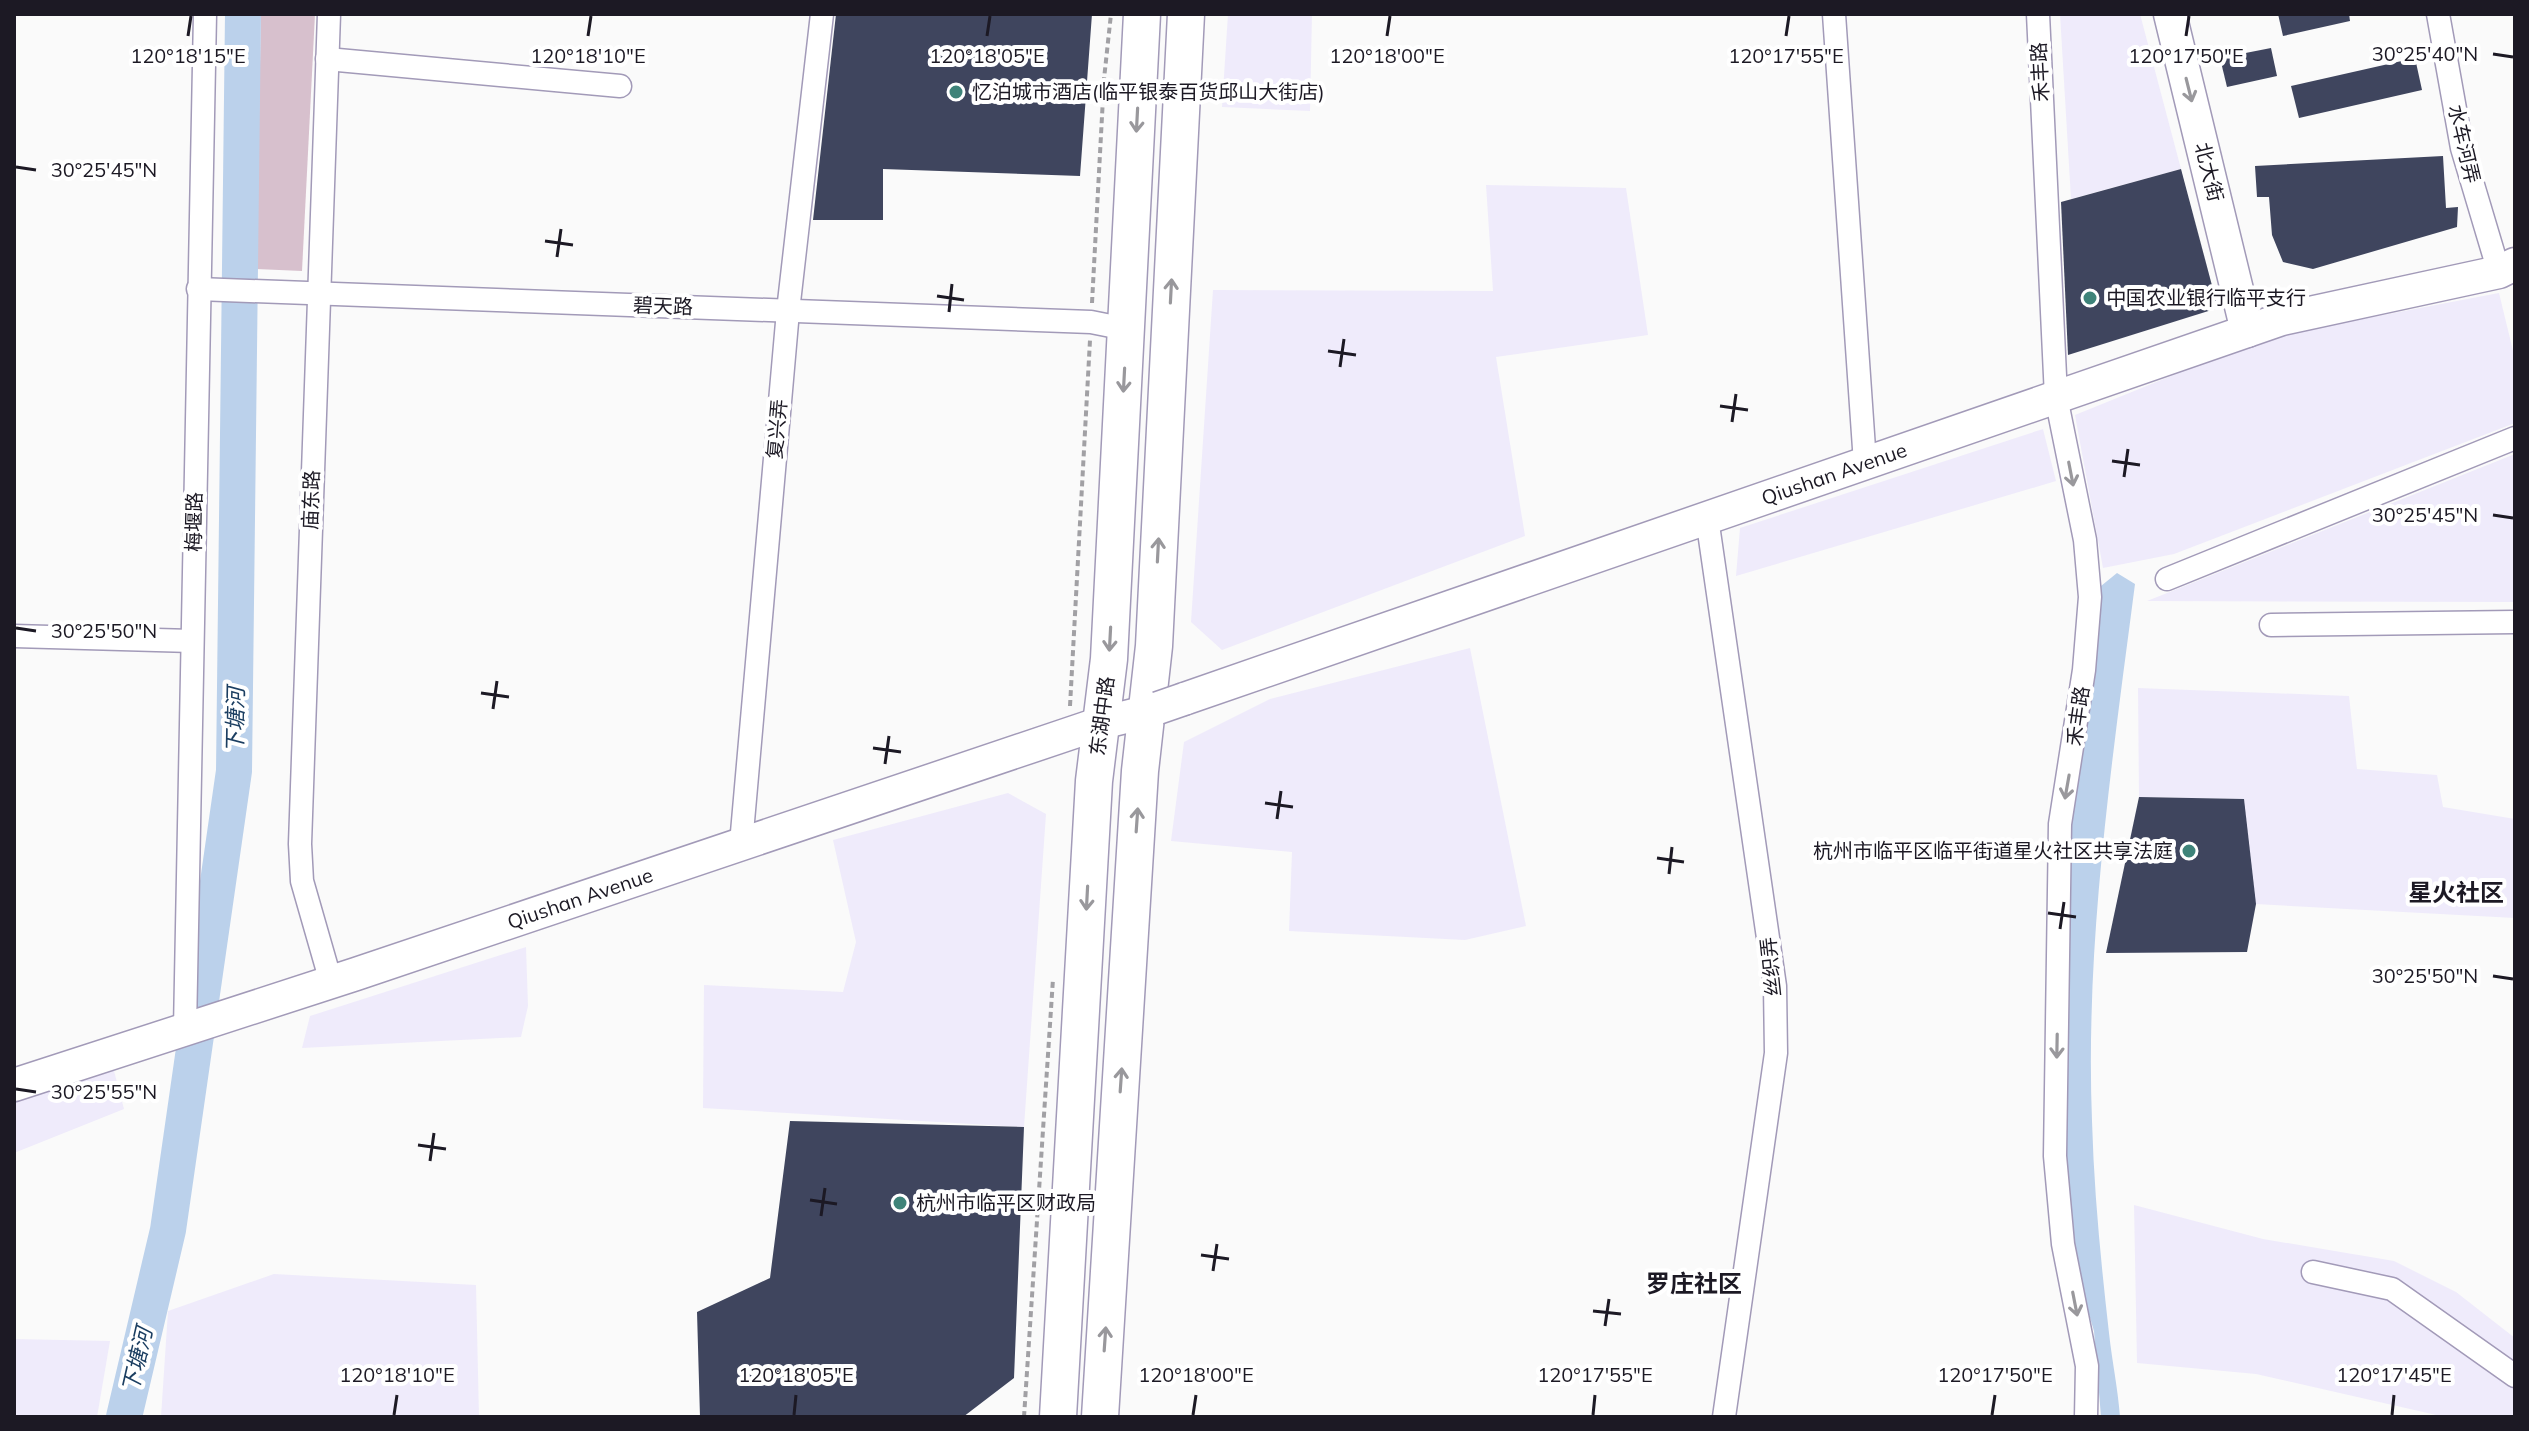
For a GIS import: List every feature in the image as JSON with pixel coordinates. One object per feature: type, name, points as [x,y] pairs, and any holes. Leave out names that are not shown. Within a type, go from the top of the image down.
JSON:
[{"type":"main road","name":"东湖中路","points":[[1058,1417],[1094,781],[1109,659],[1142,14]]},
{"type":"main road","points":[[1100,1417],[1140,771],[1163,706],[1154,646],[1186,14]]},
{"type":"main road","name":"北大街","points":[[2170,14],[2247,331]]},
{"type":"main road","name":"Qiushan Avenue","points":[[14,1085],[331,982],[1101,723],[1163,706],[2282,319],[2507,268]]},
{"type":"street","name":"梅堰路","points":[[186,1029],[205,14]]},
{"type":"street","name":"庙东路","points":[[329,14],[310,293],[300,844],[302,881],[331,982]]},
{"type":"street","name":"复兴弄","points":[[741,844],[788,311],[822,14]]},
{"type":"street","points":[[1834,14],[1865,463]]},
{"type":"street","name":"禾丰路","points":[[2038,14],[2056,397],[2085,540],[2090,597],[2084,670],[2060,824],[2055,1156],[2063,1244],[2087,1366],[2086,1417]]},
{"type":"street","name":"水车河弄","points":[[2438,14],[2462,148],[2507,268]]},
{"type":"street","points":[[327,59],[620,86]]},
{"type":"street","name":"碧天路","points":[[199,289],[1091,322],[1126,329]]},
{"type":"street","points":[[2167,579],[2515,438]]},
{"type":"street","name":"丝织弄","points":[[1707,518],[1775,986],[1776,1053],[1724,1417]]},
{"type":"street","points":[[2271,625],[2515,622]]},
{"type":"street","points":[[14,636],[192,641]]},
{"type":"street","points":[[2313,1272],[2392,1289],[2515,1376]]},
{"type":"shaded area","points":[[261,14],[315,14],[302,271],[256,269]]},
{"type":"shaded area","points":[[1228,14],[1312,14],[1310,111],[1222,107]]},
{"type":"shaded area","points":[[2060,14],[2140,14],[2181,169],[2071,199]]},
{"type":"shaded area","points":[[1486,185],[1626,188],[1648,335],[1496,357],[1525,536],[1222,650],[1191,622],[1213,290],[1493,291]]},
{"type":"shaded area","points":[[2499,293],[2515,359],[2515,423],[2174,554],[2103,568],[2075,415],[2250,344]]},
{"type":"shaded area","points":[[2043,429],[2056,481],[1736,576],[1740,528]]},
{"type":"shaded area","points":[[2515,454],[2515,602],[2147,601]]},
{"type":"shaded area","points":[[1470,648],[1526,926],[1465,940],[1289,931],[1292,852],[1171,841],[1184,742],[1270,699]]},
{"type":"shaded area","points":[[2138,688],[2349,696],[2357,769],[2437,775],[2443,807],[2515,819],[2515,918],[2255,904],[2243,799],[2139,797]]},
{"type":"shaded area","points":[[1008,793],[1046,814],[1024,1127],[703,1108],[704,985],[843,992],[856,942],[833,840]]},
{"type":"shaded area","points":[[526,947],[528,1006],[521,1037],[302,1048],[310,1016]]},
{"type":"shaded area","points":[[113,1067],[124,1109],[14,1153],[14,1103]]},
{"type":"shaded area","points":[[2134,1205],[2263,1239],[2394,1261],[2456,1292],[2515,1338],[2515,1417],[2445,1417],[2256,1374],[2137,1363]]},
{"type":"shaded area","points":[[274,1274],[476,1285],[479,1417],[161,1417],[168,1311]]},
{"type":"shaded area","points":[[14,1339],[110,1341],[97,1417],[14,1417]]},
{"type":"water","points":[[2117,573],[2135,584],[2102,852],[2091,1054],[2098,1227],[2120,1417],[2101,1417],[2094,1331],[2068,1244],[2061,898],[2101,586]]},
{"type":"building","name":"忆泊城市酒店(临平银泰百货邱山大街店)","points":[[836,14],[1092,14],[1080,176],[883,169],[883,220],[813,220]]},
{"type":"building","points":[[2278,14],[2349,14],[2350,21],[2283,36]]},
{"type":"building","points":[[2271,48],[2277,76],[2227,87],[2220,58]]},
{"type":"building","points":[[2415,58],[2422,90],[2299,118],[2291,86]]},
{"type":"building","points":[[2443,156],[2446,208],[2458,207],[2457,227],[2313,269],[2283,262],[2272,235],[2269,197],[2257,197],[2255,166]]},
{"type":"building","points":[[2181,169],[2218,308],[2068,355],[2061,202]]},
{"type":"building","name":"杭州市临平区临平街道星火社区共享法庭","points":[[2139,797],[2244,799],[2256,904],[2247,952],[2106,953]]},
{"type":"building","name":"杭州市临平区财政局","points":[[790,1121],[1024,1127],[1014,1378],[963,1417],[700,1417],[697,1312],[770,1278]]},
{"type":"waterway","name":"下塘河","points":[[124,1417],[168,1230],[234,771],[243,14]]},
{"type":"place","name":"忆泊城市酒店(临平银泰百货邱山大街店)","points":[[956,92]]},
{"type":"place","name":"中国农业银行临平支行","points":[[2090,298]]},
{"type":"place","name":"杭州市临平区临平街道星火社区共享法庭","points":[[2189,851]]},
{"type":"place","name":"杭州市临平区财政局","points":[[900,1203]]},
{"type":"district","name":"星火社区","points":[[2456,893]]},
{"type":"district","name":"罗庄社区","points":[[1694,1284]]}]
